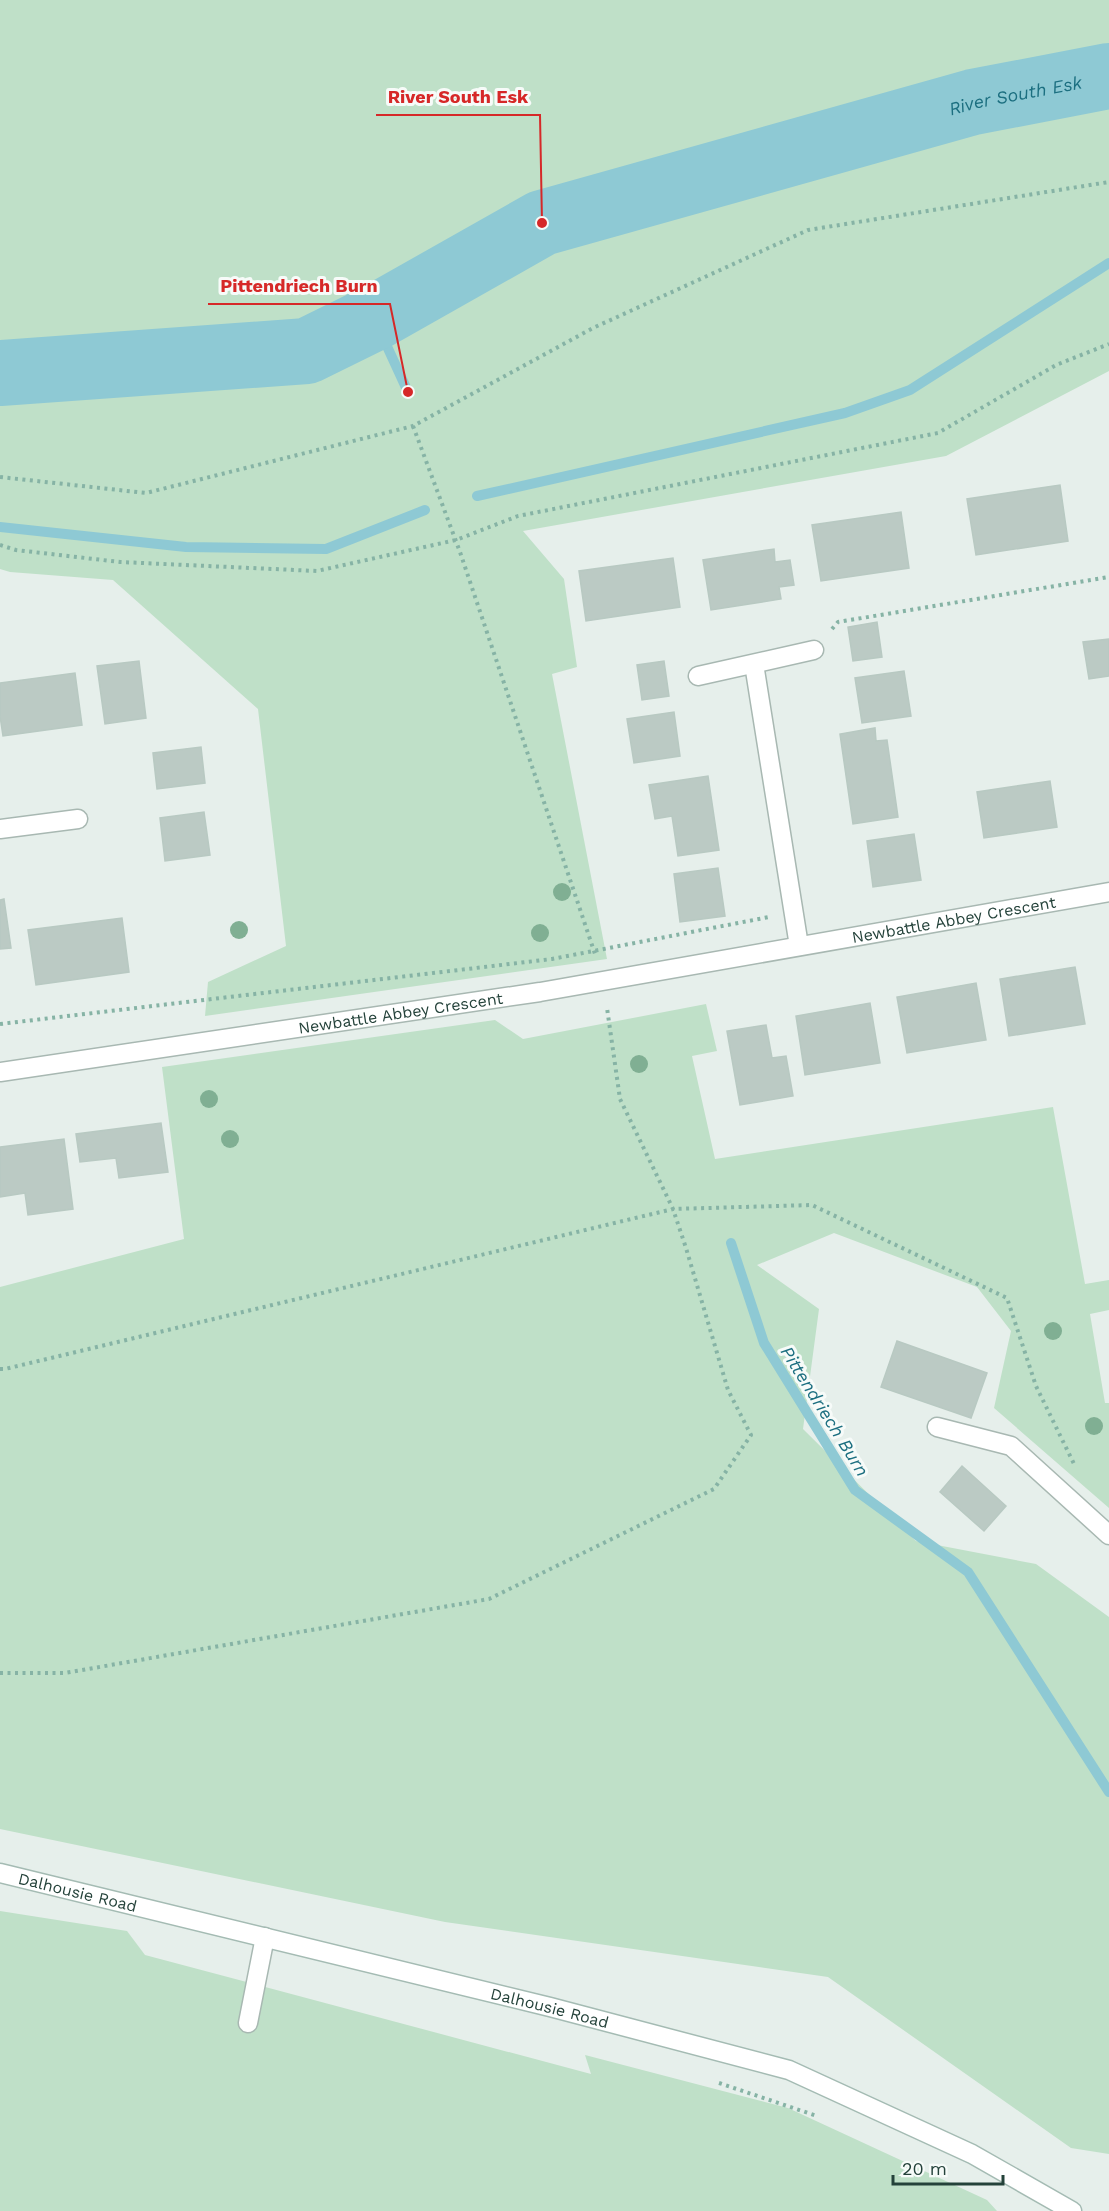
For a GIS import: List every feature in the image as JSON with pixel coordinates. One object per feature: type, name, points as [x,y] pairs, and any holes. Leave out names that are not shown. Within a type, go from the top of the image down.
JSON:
[{"type":"street","points":[[698,676],[814,650]]},
{"type":"street","points":[[754,664],[799,946]]},
{"type":"street","points":[[0,829],[78,819]]},
{"type":"street","name":"Newbattle Abbey Crescent","points":[[0,1072],[603,982],[1109,892]]},
{"type":"street","points":[[937,1427],[1011,1446],[1109,1535]]},
{"type":"street","name":"Dalhousie Road","points":[[0,1873],[550,2007],[789,2070],[972,2154],[1072,2211]]},
{"type":"street","points":[[248,2023],[265,1937]]},
{"type":"path","points":[[0,477],[146,493],[413,426],[593,328],[808,230],[1109,182]]},
{"type":"path","points":[[0,545],[16,550],[120,562],[317,571],[456,540],[518,516],[938,433],[1056,365],[1109,344]]},
{"type":"path","points":[[0,1673],[65,1673],[489,1599],[714,1488],[751,1435],[728,1390],[673,1209],[620,1099],[603,982],[594,951],[456,540],[413,426]]},
{"type":"path","points":[[814,650],[838,622],[1109,577]]},
{"type":"path","points":[[0,1024],[552,958],[794,912]]},
{"type":"path","points":[[0,1369],[673,1209],[812,1205],[1007,1299],[1036,1386],[1075,1465]]},
{"type":"path","points":[[716,2082],[823,2118]]},
{"type":"green space","points":[[0,0],[1109,0],[1109,371],[946,456],[523,531],[564,579],[577,667],[552,674],[607,959],[205,1016],[208,982],[286,946],[258,709],[113,580],[10,572],[0,569]]},
{"type":"green space","points":[[706,1004],[717,1051],[692,1056],[715,1159],[1053,1107],[1085,1284],[1109,1280],[1109,1310],[1090,1314],[1105,1403],[1109,1403],[1109,1508],[994,1408],[1011,1331],[977,1287],[834,1233],[757,1265],[819,1309],[803,1429],[916,1541],[1036,1564],[1109,1617],[1109,2154],[1071,2148],[828,1977],[445,1922],[0,1829],[0,1287],[184,1239],[162,1067],[495,1020],[523,1039]]},
{"type":"green space","points":[[0,1911],[127,1931],[145,1955],[591,2074],[585,2055],[788,2108],[987,2200],[997,2211],[0,2211]]},
{"type":"building","points":[[1060,485],[1068,541],[976,555],[967,499]]},
{"type":"building","points":[[901,512],[909,568],[821,581],[812,525]]},
{"type":"building","points":[[774,549],[775,562],[790,560],[794,585],[779,587],[781,599],[711,610],[703,560]]},
{"type":"building","points":[[673,558],[680,607],[586,621],[579,571]]},
{"type":"building","points":[[877,622],[882,657],[853,661],[848,627]]},
{"type":"building","points":[[1109,639],[1109,676],[1089,679],[1083,642]]},
{"type":"building","points":[[139,661],[146,718],[105,724],[97,666]]},
{"type":"building","points":[[664,661],[669,696],[642,700],[637,665]]},
{"type":"building","points":[[904,671],[911,716],[862,723],[855,678]]},
{"type":"building","points":[[75,673],[82,725],[3,736],[0,716],[0,683]]},
{"type":"building","points":[[674,712],[680,756],[634,763],[627,719]]},
{"type":"building","points":[[875,728],[876,741],[887,740],[898,817],[853,824],[840,734]]},
{"type":"building","points":[[201,747],[205,783],[157,789],[153,753]]},
{"type":"building","points":[[708,776],[719,850],[678,856],[672,816],[655,819],[649,785]]},
{"type":"building","points":[[1050,781],[1057,827],[984,838],[977,792]]},
{"type":"building","points":[[204,812],[210,855],[165,861],[160,818]]},
{"type":"building","points":[[914,834],[921,880],[873,887],[867,841]]},
{"type":"building","points":[[718,868],[725,916],[680,922],[674,874]]},
{"type":"building","points":[[4,899],[11,948],[0,949],[0,900]]},
{"type":"building","points":[[122,918],[129,972],[36,985],[28,930]]},
{"type":"building","points":[[1075,967],[1085,1024],[1009,1036],[1000,979]]},
{"type":"building","points":[[976,983],[986,1040],[907,1053],[897,997]]},
{"type":"building","points":[[870,1003],[880,1063],[805,1075],[796,1016]]},
{"type":"building","points":[[766,1025],[772,1058],[786,1056],[793,1096],[740,1105],[727,1031]]},
{"type":"building","points":[[161,1123],[168,1172],[119,1178],[116,1158],[80,1162],[76,1134]]},
{"type":"building","points":[[64,1139],[73,1209],[28,1215],[25,1193],[0,1197],[0,1147]]},
{"type":"building","points":[[897,1341],[987,1373],[971,1418],[881,1387]]},
{"type":"building","points":[[962,1466],[1006,1506],[984,1531],[940,1492]]},
{"type":"waterway","name":"River South Esk","points":[[0,373],[307,351],[374,318],[542,223],[973,102],[1109,76]]},
{"type":"waterway","points":[[477,496],[845,413],[910,390],[1109,263]]},
{"type":"waterway","name":"Pittendriech Burn","points":[[374,318],[408,392]]},
{"type":"waterway","points":[[0,527],[186,547],[326,549],[425,510]]},
{"type":"waterway","name":"Pittendriech Burn","points":[[731,1243],[764,1343],[855,1490],[968,1572],[1109,1792]]},
{"type":"place","name":"River South Esk","points":[[542,223]]},
{"type":"place","name":"Pittendriech Burn","points":[[408,392]]}]
